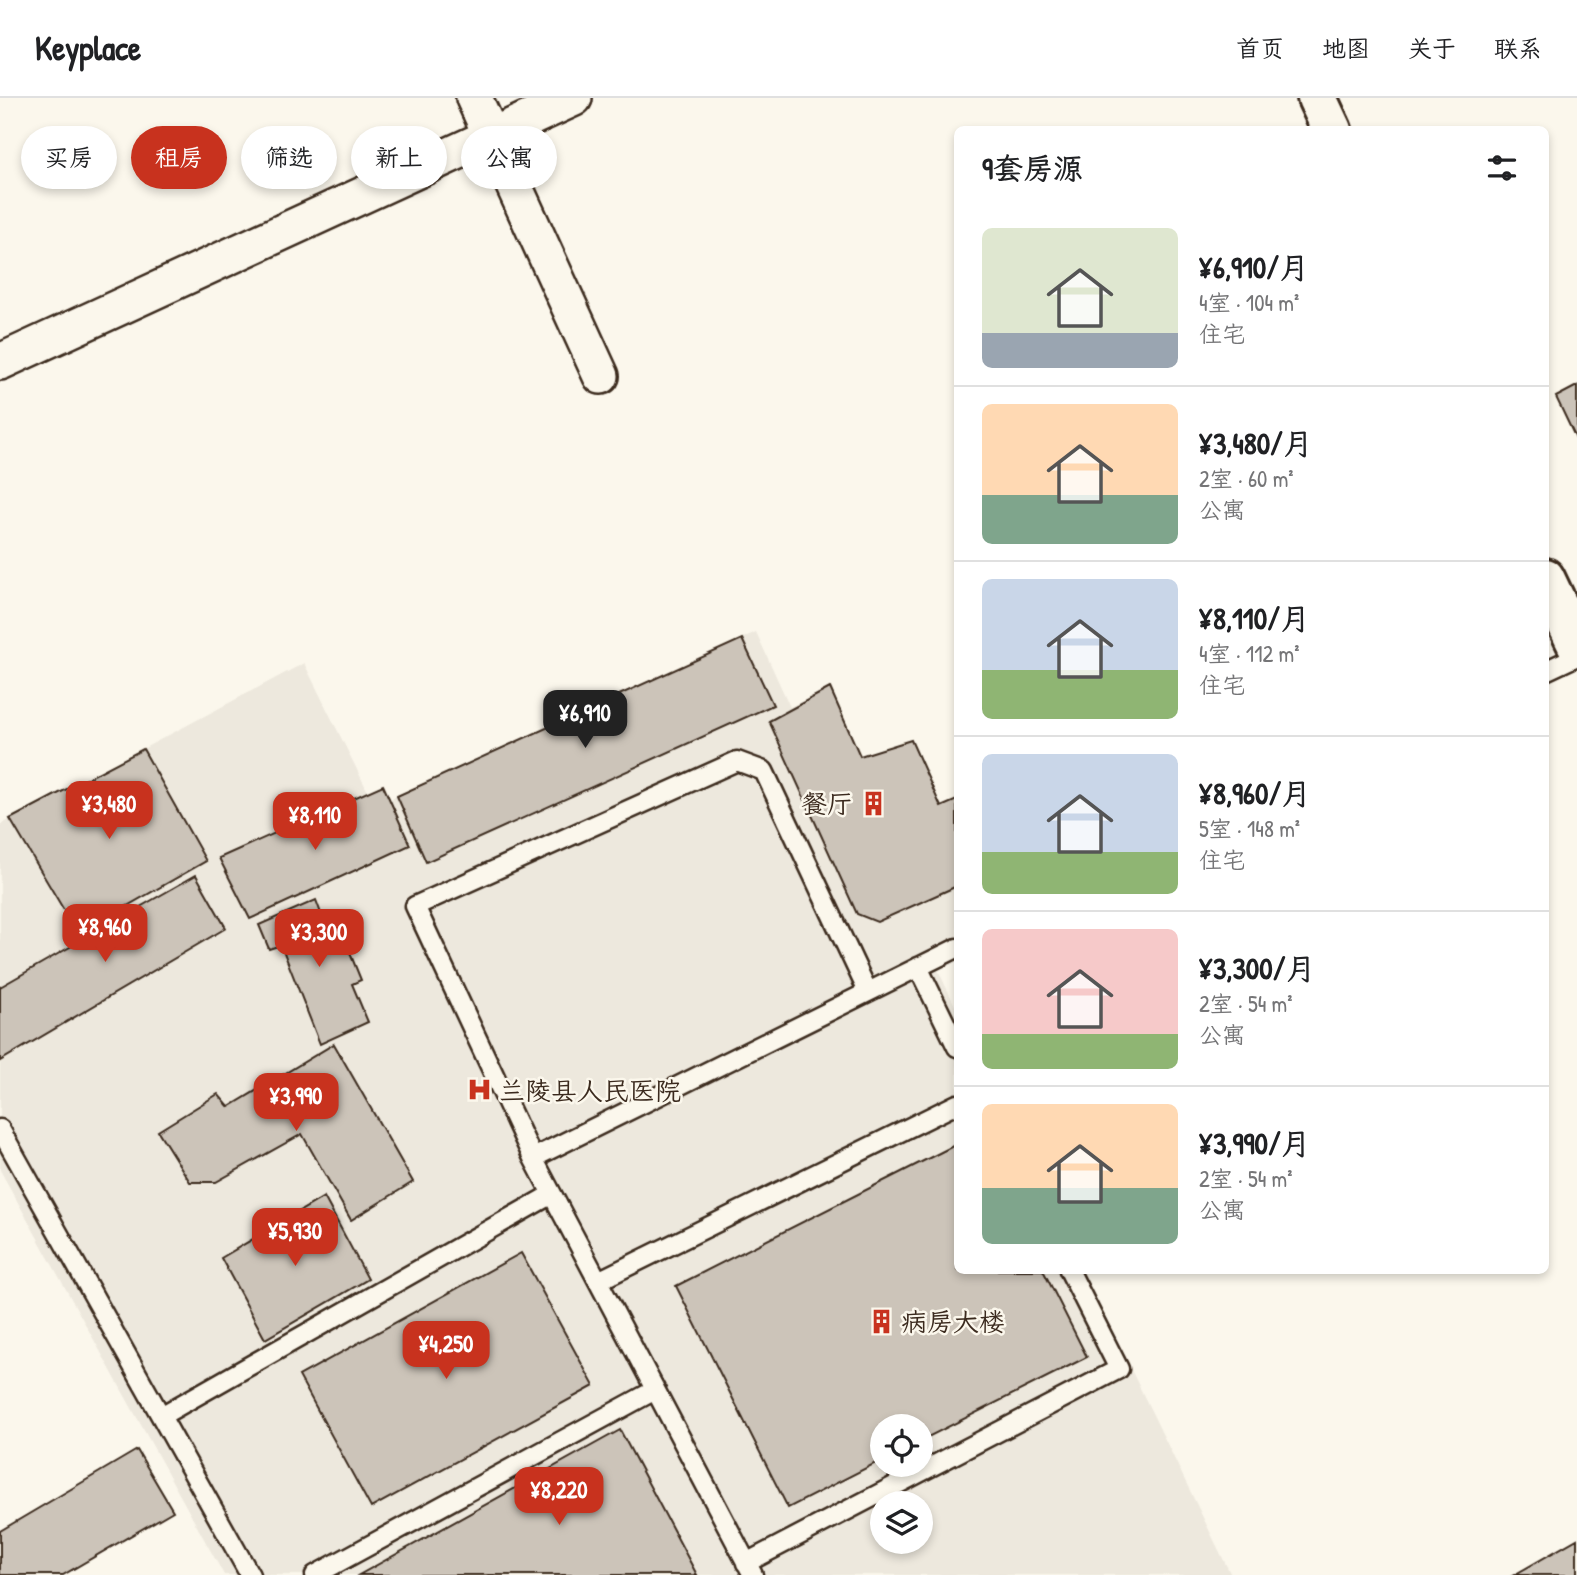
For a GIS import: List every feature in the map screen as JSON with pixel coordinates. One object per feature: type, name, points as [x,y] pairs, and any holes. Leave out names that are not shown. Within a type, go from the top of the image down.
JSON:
[{"type":"street","points":[[474,98],[487,126]]},
{"type":"street","points":[[514,126],[574,98]]},
{"type":"street","points":[[1317,98],[1330,126]]},
{"type":"street","points":[[0,362],[461,150]]},
{"type":"street","points":[[516,189],[601,376]]},
{"type":"street","points":[[1549,586],[1577,645]]},
{"type":"lane","points":[[1549,669],[1577,656]]},
{"type":"lane","points":[[868,992],[764,771],[737,761],[415,906],[533,1158],[750,1569],[1119,1370],[1071,1274]]},
{"type":"lane","points":[[533,1158],[954,949]]},
{"type":"lane","points":[[918,967],[954,1040]]},
{"type":"lane","points":[[597,1281],[954,1105]]},
{"type":"lane","points":[[0,1129],[250,1575]]},
{"type":"lane","points":[[161,1416],[552,1194]]},
{"type":"lane","points":[[315,1575],[655,1390]]},
{"type":"shaded area","name":"兰陵县人民医院","points":[[756,632],[790,707],[830,688],[860,756],[911,740],[954,837],[954,961],[938,970],[954,1004],[954,1274],[1084,1274],[1231,1575],[224,1575],[0,1170],[0,825],[304,663],[375,806]]},
{"type":"building","points":[[1577,386],[1577,441],[1556,397]]},
{"type":"building","points":[[742,639],[773,705],[426,862],[397,796]]},
{"type":"building","name":"餐厅","points":[[830,688],[860,756],[911,740],[941,807],[954,801],[954,887],[877,922],[857,914],[769,721]]},
{"type":"building","points":[[143,749],[206,861],[78,934],[10,819]]},
{"type":"building","points":[[383,785],[410,845],[250,919],[219,858]]},
{"type":"building","points":[[196,875],[226,928],[0,1061],[0,987]]},
{"type":"building","points":[[316,900],[328,932],[339,926],[361,980],[352,984],[368,1022],[320,1044],[281,945],[269,949],[259,925]]},
{"type":"building","points":[[334,1044],[413,1182],[351,1220],[302,1134],[216,1182],[190,1182],[158,1131],[218,1094],[229,1107]]},
{"type":"building","name":"病房大楼","points":[[954,1146],[954,1274],[1045,1274],[1087,1357],[933,1434],[933,1414],[870,1414],[870,1466],[788,1508],[676,1286]]},
{"type":"building","points":[[324,1197],[368,1279],[265,1339],[221,1258]]},
{"type":"building","points":[[521,1253],[594,1386],[371,1508],[299,1376]]},
{"type":"building","points":[[620,1430],[697,1575],[359,1575]]},
{"type":"building","points":[[137,1450],[173,1511],[63,1575],[0,1575],[0,1531]]},
{"type":"building","points":[[1577,1539],[1577,1575],[1514,1575]]},
{"type":"place","name":"餐厅","points":[[873,803]]},
{"type":"place","name":"兰陵县人民医院","points":[[479,1090]]},
{"type":"place","name":"病房大楼","points":[[881,1321]]}]
